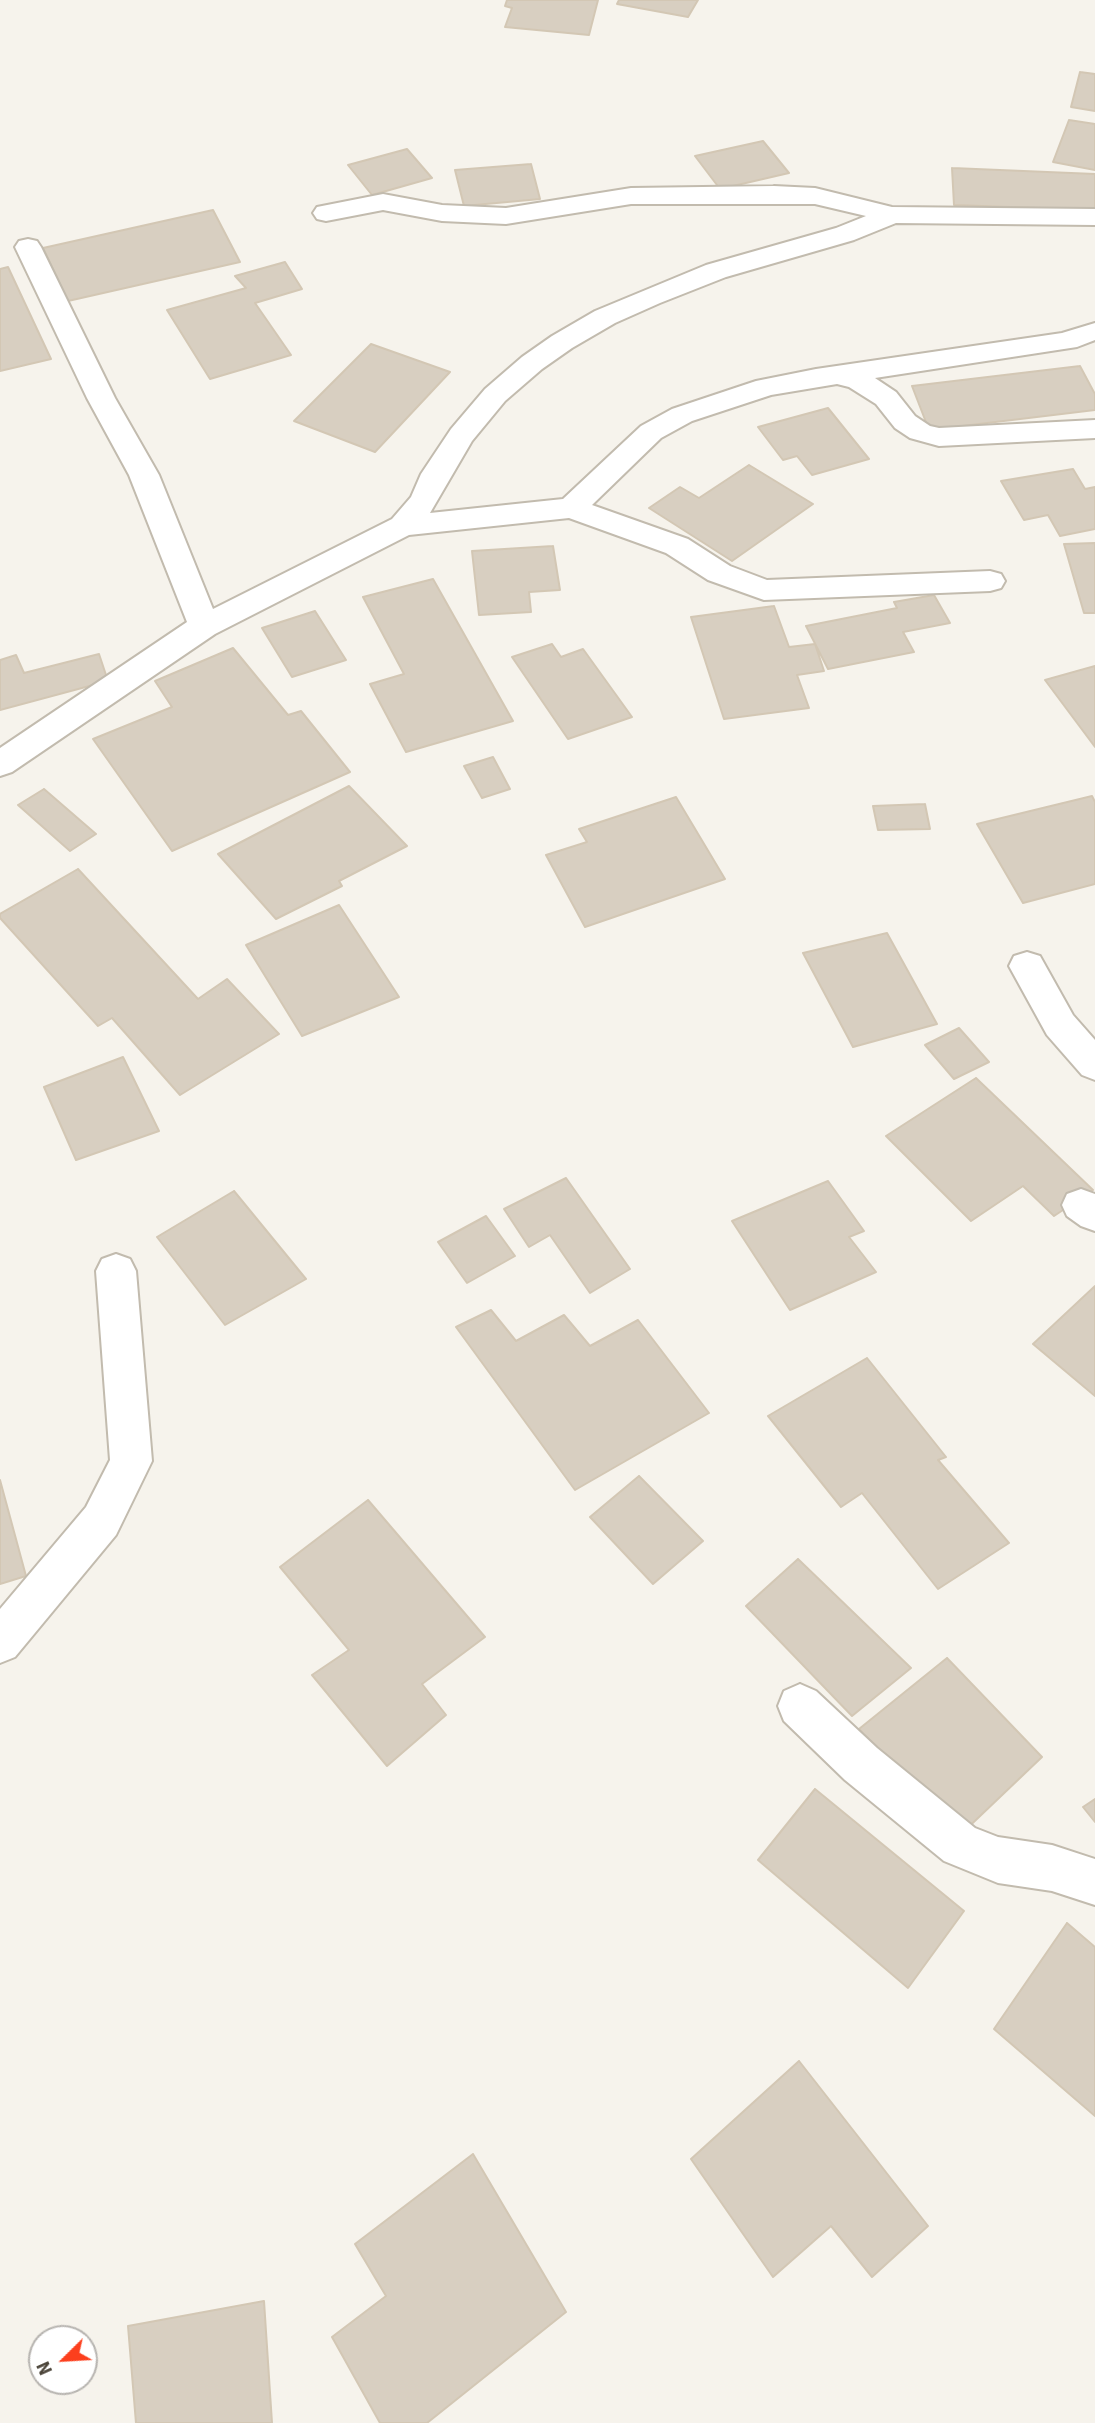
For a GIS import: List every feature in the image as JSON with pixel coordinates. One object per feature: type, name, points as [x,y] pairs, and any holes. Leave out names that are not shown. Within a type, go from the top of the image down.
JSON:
[{"type":"street","points":[[326,213],[383,202],[442,213],[506,216],[631,196],[774,194],[815,196],[892,215],[1095,217]]},
{"type":"street","points":[[403,526],[424,501],[436,474],[461,435],[495,395],[532,363],[562,342],[604,317],[716,271],[845,234],[892,215]]},
{"type":"street","points":[[27,247],[101,398],[144,475],[204,626]]},
{"type":"street","points":[[571,508],[642,440],[682,415],[766,387],[1067,341],[1095,331]]},
{"type":"street","points":[[838,375],[859,381],[886,398],[905,422],[920,432],[939,437],[1095,429]]},
{"type":"street","points":[[0,764],[204,626],[403,526],[571,508],[677,546],[719,573],[764,590],[990,581]]},
{"type":"street","points":[[1027,965],[1060,1025],[1095,1065]]},
{"type":"street","points":[[0,1642],[102,1521],[131,1461],[116,1271]]},
{"type":"street","points":[[800,1706],[861,1763],[960,1845],[998,1860],[1052,1868],[1095,1882]]},
{"type":"building","points":[[507,0],[598,0],[589,35],[505,27],[512,8],[505,6]]},
{"type":"building","points":[[619,0],[698,0],[688,17],[617,4]]},
{"type":"building","points":[[1080,72],[1095,74],[1095,111],[1071,107]]},
{"type":"building","points":[[1069,120],[1095,124],[1095,170],[1053,162]]},
{"type":"building","points":[[763,141],[789,173],[720,189],[695,156]]},
{"type":"building","points":[[407,149],[432,178],[372,195],[348,165]]},
{"type":"building","points":[[531,164],[540,199],[464,206],[455,170]]},
{"type":"building","points":[[952,168],[1095,174],[1095,210],[954,205]]},
{"type":"building","points":[[213,210],[240,262],[68,301],[43,248]]},
{"type":"building","points":[[285,262],[302,289],[255,303],[291,355],[210,379],[167,310],[246,288],[235,276]]},
{"type":"building","points":[[8,267],[51,359],[0,371],[0,269]]},
{"type":"building","points":[[371,344],[450,372],[375,452],[294,421]]},
{"type":"building","points":[[1080,366],[1095,394],[1095,410],[929,430],[912,386]]},
{"type":"building","points":[[828,408],[869,459],[812,475],[797,456],[783,460],[758,427]]},
{"type":"building","points":[[749,465],[813,504],[732,561],[649,508],[680,487],[699,498]]},
{"type":"building","points":[[1073,469],[1085,489],[1095,487],[1095,529],[1060,536],[1048,515],[1024,520],[1001,481]]},
{"type":"building","points":[[1095,543],[1095,613],[1084,613],[1064,544]]},
{"type":"building","points":[[553,546],[560,590],[529,592],[531,612],[479,615],[472,551]]},
{"type":"building","points":[[433,579],[513,721],[406,752],[370,684],[404,674],[363,597]]},
{"type":"building","points":[[934,595],[950,623],[903,632],[914,652],[828,669],[806,626],[897,608],[894,602]]},
{"type":"building","points":[[774,606],[789,647],[815,644],[824,671],[797,675],[809,708],[724,719],[691,617]]},
{"type":"building","points":[[315,611],[346,660],[292,677],[262,628]]},
{"type":"building","points":[[552,644],[561,657],[583,649],[632,717],[568,739],[512,657]]},
{"type":"building","points":[[233,648],[288,715],[301,711],[350,772],[172,851],[93,739],[172,707],[155,681]]},
{"type":"building","points":[[99,654],[108,681],[0,710],[0,660],[16,655],[24,673]]},
{"type":"building","points":[[1095,666],[1095,747],[1045,680]]},
{"type":"building","points":[[493,757],[510,789],[482,798],[464,766]]},
{"type":"building","points":[[349,786],[407,846],[339,881],[342,886],[276,919],[218,854]]},
{"type":"building","points":[[44,789],[96,834],[70,851],[18,805]]},
{"type":"building","points":[[1092,796],[1095,802],[1095,884],[1023,903],[977,824]]},
{"type":"building","points":[[676,797],[725,879],[585,927],[546,855],[587,842],[579,829]]},
{"type":"building","points":[[925,804],[930,829],[878,830],[873,806]]},
{"type":"building","points":[[78,869],[198,999],[227,979],[279,1034],[180,1095],[112,1018],[98,1026],[0,918],[0,914]]},
{"type":"building","points":[[339,905],[399,997],[302,1036],[246,945]]},
{"type":"building","points":[[887,933],[937,1024],[853,1047],[803,953]]},
{"type":"building","points":[[959,1028],[989,1062],[954,1079],[925,1045]]},
{"type":"building","points":[[123,1057],[159,1131],[76,1160],[44,1087]]},
{"type":"building","points":[[976,1078],[1093,1190],[1054,1216],[1023,1186],[971,1221],[886,1136]]},
{"type":"building","points":[[566,1178],[630,1269],[590,1293],[550,1235],[529,1247],[504,1209]]},
{"type":"building","points":[[828,1181],[864,1231],[849,1237],[876,1272],[790,1310],[732,1221]]},
{"type":"building","points":[[234,1191],[306,1279],[225,1325],[157,1237]]},
{"type":"building","points":[[486,1216],[515,1256],[467,1283],[438,1242]]},
{"type":"building","points":[[1095,1286],[1095,1396],[1033,1344]]},
{"type":"building","points":[[491,1310],[516,1341],[564,1315],[590,1346],[638,1320],[709,1413],[575,1490],[456,1327]]},
{"type":"building","points":[[867,1358],[946,1457],[938,1460],[1009,1543],[938,1589],[862,1493],[841,1507],[768,1416]]},
{"type":"building","points":[[639,1476],[703,1541],[653,1584],[590,1517]]},
{"type":"building","points":[[0,1480],[26,1576],[0,1584]]},
{"type":"building","points":[[368,1500],[485,1637],[422,1684],[446,1715],[387,1766],[312,1675],[349,1650],[280,1567]]},
{"type":"building","points":[[798,1559],[911,1668],[852,1716],[746,1606]]},
{"type":"building","points":[[947,1658],[1042,1757],[957,1838],[859,1729]]},
{"type":"building","points":[[815,1789],[964,1911],[908,1988],[758,1860]]},
{"type":"building","points":[[1095,1799],[1095,1822],[1083,1807]]},
{"type":"building","points":[[1067,1923],[1095,1947],[1095,2116],[994,2029]]},
{"type":"building","points":[[799,2061],[928,2226],[872,2277],[831,2226],[773,2277],[691,2159]]},
{"type":"building","points":[[473,2154],[566,2312],[427,2423],[380,2423],[332,2337],[386,2296],[355,2244]]},
{"type":"building","points":[[264,2301],[272,2423],[136,2423],[128,2326]]}]
